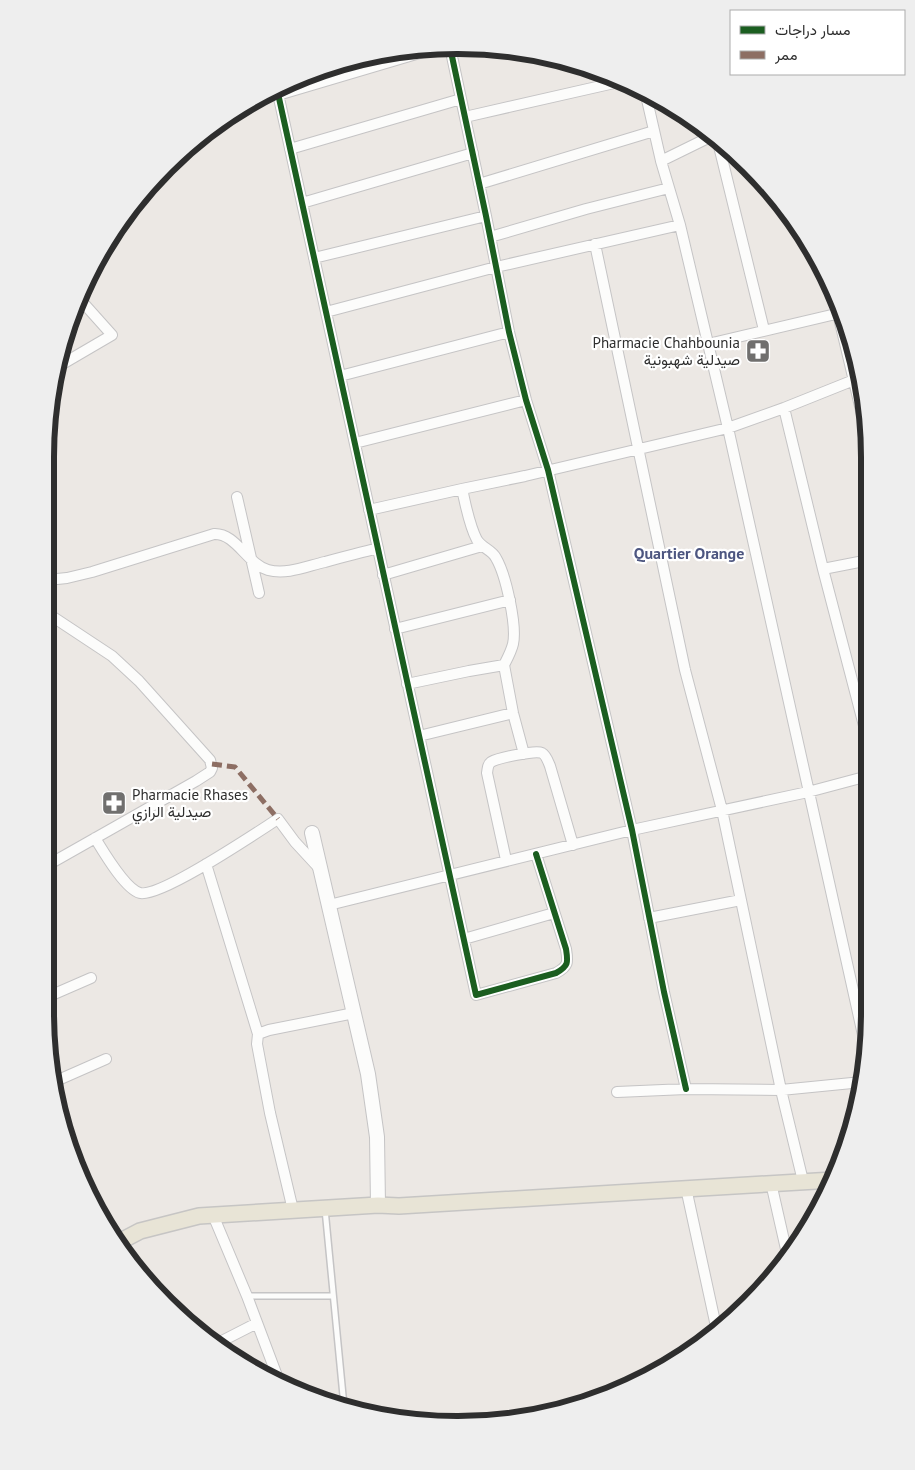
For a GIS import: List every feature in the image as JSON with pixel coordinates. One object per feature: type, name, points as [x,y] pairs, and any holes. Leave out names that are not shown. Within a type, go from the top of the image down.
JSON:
[{"type":"main road","points":[[124,1239],[140,1231],[206,1215],[399,1206],[825,1180]]},
{"type":"main road","points":[[129,1247],[206,1215]]},
{"type":"street","points":[[452,54],[509,332],[526,400],[548,470],[632,830],[686,1089]]},
{"type":"street","points":[[298,86],[401,58]]},
{"type":"street","points":[[465,116],[611,84]]},
{"type":"street","points":[[278,96],[476,995],[556,972],[566,966],[568,959],[566,949],[536,854]]},
{"type":"street","points":[[290,149],[461,99]]},
{"type":"street","points":[[647,101],[680,225],[728,428],[808,792],[861,1016]]},
{"type":"street","points":[[479,184],[654,131]]},
{"type":"street","points":[[662,161],[707,140]]},
{"type":"street","points":[[718,149],[764,330]]},
{"type":"street","points":[[302,203],[473,153]]},
{"type":"street","points":[[490,237],[586,209],[669,188]]},
{"type":"street","points":[[314,258],[486,216]]},
{"type":"street","points":[[326,312],[496,267],[680,225]]},
{"type":"street","points":[[596,244],[685,670],[722,810],[781,1090],[803,1181]]},
{"type":"street","points":[[66,362],[112,335],[84,304]]},
{"type":"street","points":[[708,344],[835,314]]},
{"type":"street","points":[[340,376],[509,332]]},
{"type":"street","points":[[369,510],[728,428],[853,380]]},
{"type":"street","points":[[355,443],[526,400]]},
{"type":"street","points":[[784,408],[861,714]]},
{"type":"street","points":[[462,489],[471,526],[476,538],[496,558],[510,600],[513,643],[504,666],[513,713],[524,754]]},
{"type":"street","points":[[237,497],[259,593]]},
{"type":"street","points":[[54,579],[92,572],[214,534],[224,535],[259,566],[277,571],[295,570],[378,548]]},
{"type":"street","points":[[384,575],[482,546]]},
{"type":"street","points":[[823,569],[861,562]]},
{"type":"street","points":[[395,629],[510,600]]},
{"type":"street","points":[[54,618],[112,656],[139,681],[185,731],[212,764],[210,772],[196,781],[54,861]]},
{"type":"street","points":[[408,684],[469,671],[504,666]]},
{"type":"street","points":[[419,736],[513,713]]},
{"type":"street","points":[[506,860],[487,773],[492,762],[524,754],[539,752],[545,754],[573,845]]},
{"type":"street","points":[[329,905],[506,860],[632,830],[808,792],[861,778]]},
{"type":"street","points":[[95,838],[126,882],[133,890],[142,893],[153,892],[206,864],[278,819],[295,842],[320,869]]},
{"type":"street","points":[[312,833],[368,1074],[377,1137],[378,1206]]},
{"type":"street","points":[[206,864],[258,1034],[257,1044],[270,1113],[293,1210]]},
{"type":"street","points":[[650,918],[741,900]]},
{"type":"street","points":[[464,940],[554,913]]},
{"type":"street","points":[[54,994],[91,978]]},
{"type":"street","points":[[258,1034],[277,1028],[354,1013]]},
{"type":"street","points":[[60,1079],[106,1059]]},
{"type":"street","points":[[617,1092],[686,1089],[781,1090],[855,1083]]},
{"type":"street","points":[[771,1183],[786,1247]]},
{"type":"street","points":[[686,1188],[715,1323]]},
{"type":"street","points":[[206,1215],[247,1296],[276,1373]]},
{"type":"street","points":[[223,1341],[258,1324]]},
{"type":"lane","points":[[325,1208],[343,1399]]},
{"type":"lane","points":[[247,1296],[333,1296]]},
{"type":"marked path","points":[[212,764],[235,767],[278,819]]},
{"type":"cycle path","points":[[452,54],[509,332],[526,400],[548,470],[632,830],[664,992],[686,1089]]},
{"type":"cycle path","points":[[278,95],[476,995],[556,973],[567,963],[566,949],[536,854]]},
{"type":"place","name":"Pharmacie Chahbounia صيدلية شهبونية","points":[[758,351]]},
{"type":"place","name":"Pharmacie Rhases صيدلية الرازي","points":[[114,803]]},
{"type":"district","name":"Quartier Orange","points":[[689,553]]}]
